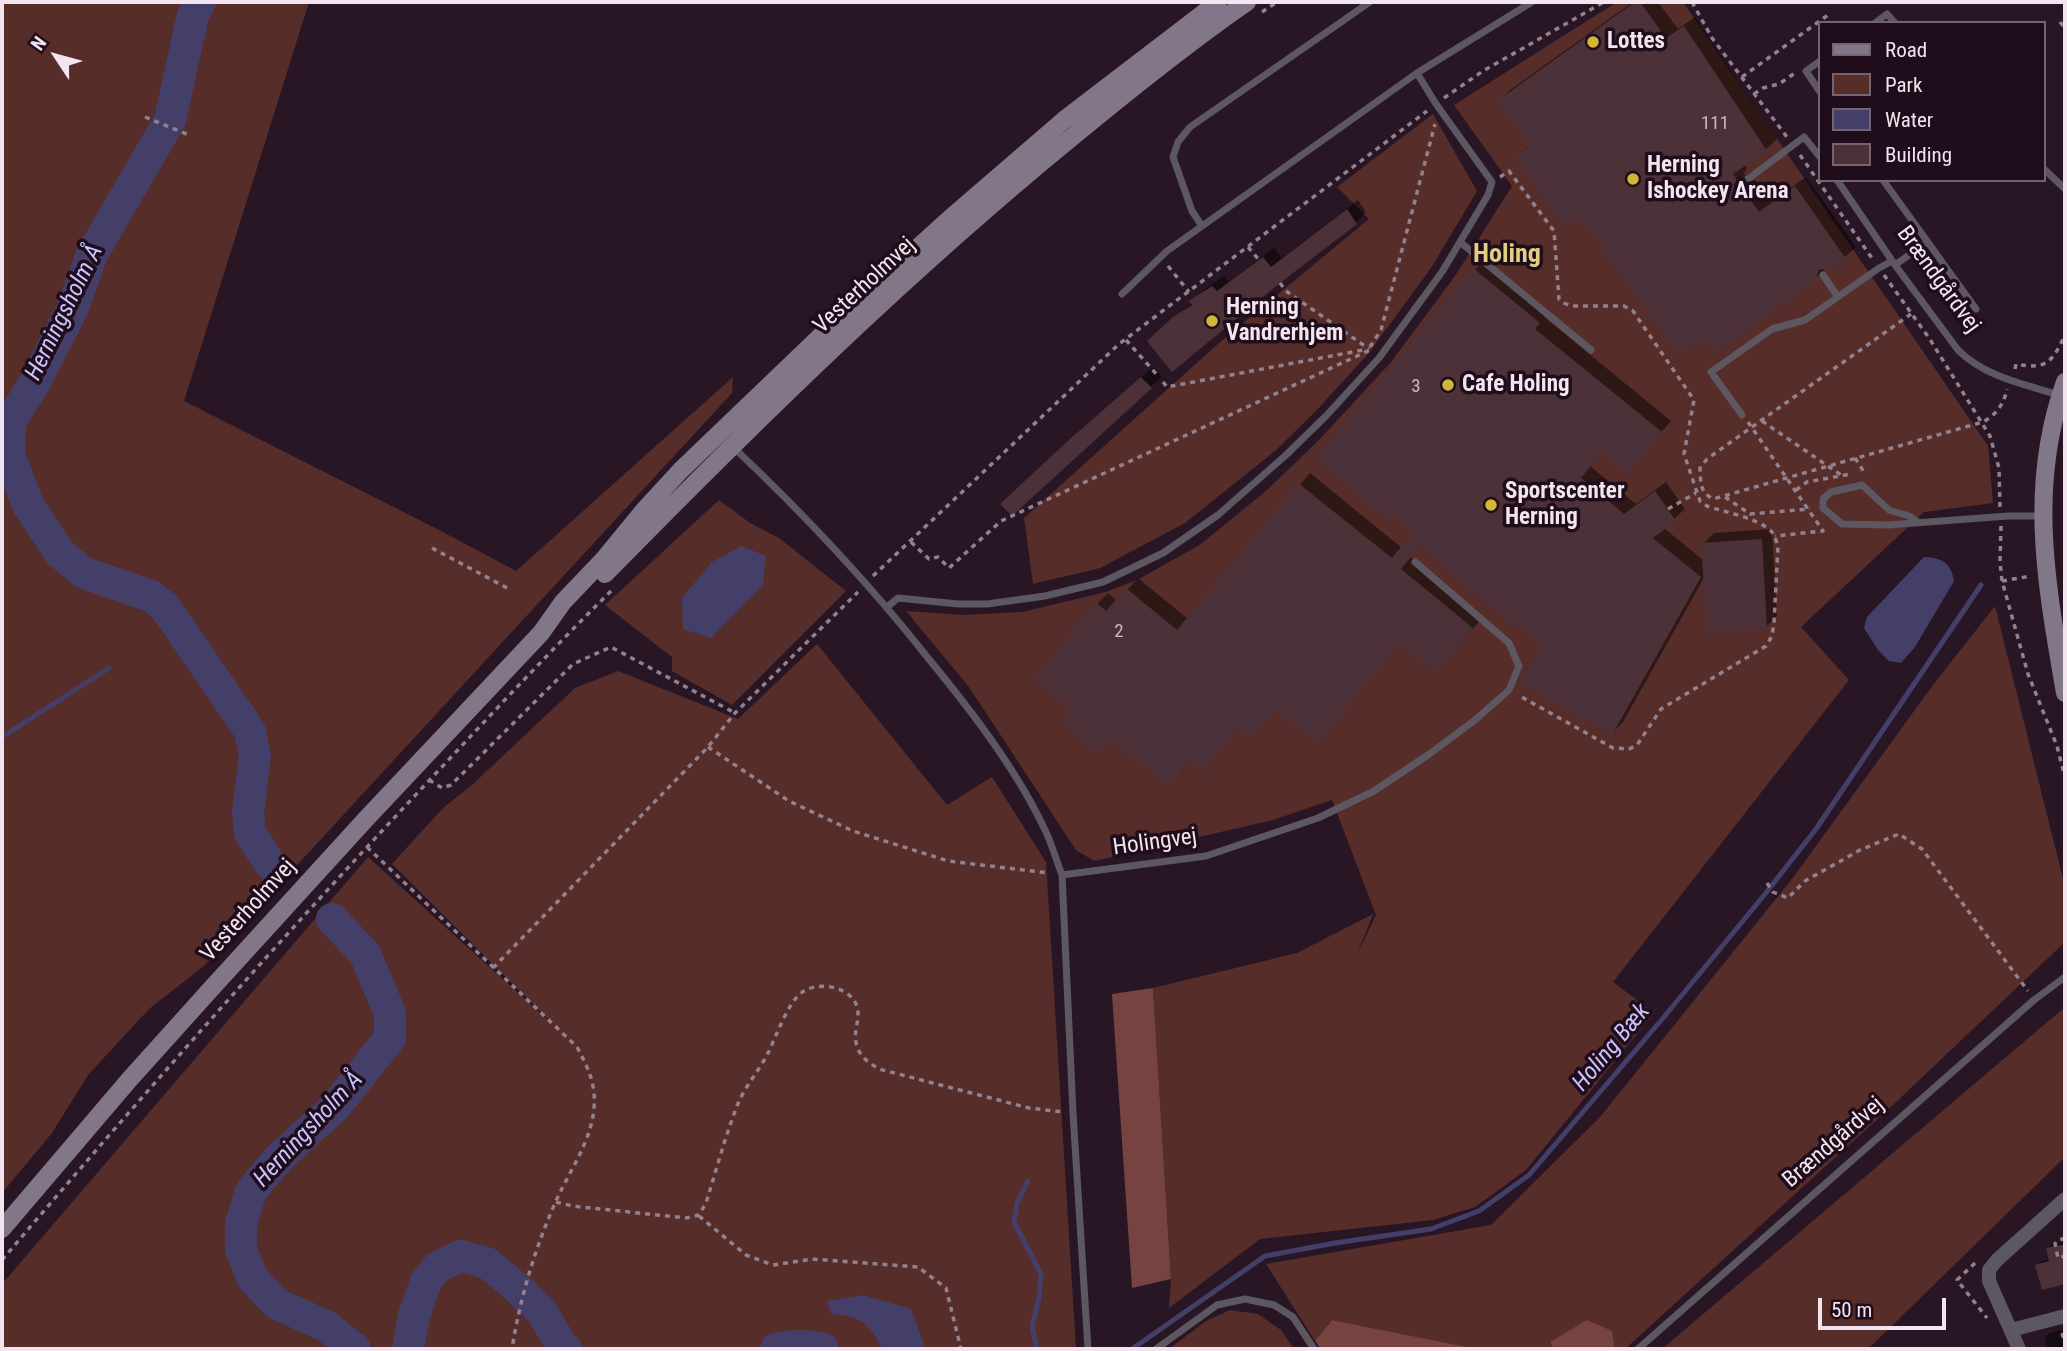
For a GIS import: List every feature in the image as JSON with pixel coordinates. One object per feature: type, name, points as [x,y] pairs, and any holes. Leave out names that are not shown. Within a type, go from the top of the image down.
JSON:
[{"type":"street","name":"Vesterholmvej","points":[[725,440],[829,328],[955,214],[1054,128],[1217,2]]},
{"type":"street","name":"Vesterholmvej","points":[[2,1229],[210,990],[541,633],[681,470],[725,440],[1026,175],[1112,104],[1253,8]]},
{"type":"street","name":"Brændgårdvej","points":[[2063,389],[2048,450],[2042,516],[2046,574],[2060,631],[2065,694]]},
{"type":"street","points":[[2019,1349],[1989,1281],[1989,1270],[2065,1199]]},
{"type":"street","points":[[2011,1330],[2065,1315]]},
{"type":"lane","points":[[1202,226],[1192,211],[1172,157],[1178,142],[1190,127],[1370,2]]},
{"type":"lane","points":[[1122,294],[1161,256],[1202,226],[1417,73],[1532,2]]},
{"type":"lane","points":[[1878,21],[1887,14],[1893,21]]},
{"type":"lane","points":[[1818,62],[1806,71],[1818,89]]},
{"type":"lane","points":[[887,607],[898,598],[986,604],[1045,596],[1103,582],[1164,553],[1218,515],[1326,416],[1379,358],[1442,272],[1488,195],[1492,181],[1417,73]]},
{"type":"lane","points":[[1741,185],[1804,137],[1818,154]]},
{"type":"lane","points":[[2046,171],[2065,189]]},
{"type":"lane","name":"Brændgårdvej","points":[[1838,182],[1894,263],[1967,360],[1989,373],[2063,389]]},
{"type":"lane","points":[[1884,182],[1976,309]]},
{"type":"lane","points":[[1460,242],[1591,350]]},
{"type":"lane","points":[[1742,415],[1712,372],[1772,328],[1805,320],[1879,268],[1894,263],[1927,242]]},
{"type":"lane","points":[[1823,275],[1838,297]]},
{"type":"lane","points":[[725,440],[811,524],[887,607],[966,704],[1011,770],[1045,830],[1062,875],[1088,1349]]},
{"type":"lane","points":[[1918,522],[1909,516],[1889,510],[1862,485],[1831,492],[1823,499],[1823,508],[1842,524],[1888,525],[2001,516],[2042,516]]},
{"type":"lane","points":[[1415,562],[1509,643],[1519,666],[1509,690]]},
{"type":"lane","name":"Holingvej","points":[[1062,875],[1206,856],[1318,818],[1374,791],[1428,755],[1475,720],[1509,690]]},
{"type":"lane","name":"Brændgårdvej","points":[[1638,1349],[2034,1000],[2065,977]]},
{"type":"lane","points":[[1156,1349],[1217,1306],[1245,1299],[1274,1305],[1293,1317],[1314,1349]]},
{"type":"path","points":[[1253,8],[1277,2]]},
{"type":"path","points":[[493,968],[708,747],[735,713],[866,583],[1125,339],[1436,104],[1483,71],[1604,2]]},
{"type":"path","points":[[1820,21],[1828,15]]},
{"type":"path","points":[[1742,77],[1818,22]]},
{"type":"path","points":[[2060,22],[2065,28]]},
{"type":"path","points":[[1754,94],[1763,88],[1779,84],[1793,74],[1806,71]]},
{"type":"path","points":[[911,542],[929,559],[938,557],[949,568],[1001,521],[1369,349],[1381,330],[1437,116],[1436,104]]},
{"type":"path","points":[[145,117],[189,135]]},
{"type":"path","points":[[1492,181],[1509,171],[1554,231],[1559,299],[1571,306],[1625,306],[1633,311],[1694,400],[1685,454],[1700,501],[1707,506],[1759,523],[1775,536],[1778,546],[1774,623],[1772,636],[1766,646],[1661,709],[1637,744],[1629,749],[1613,748],[1509,690]]},
{"type":"path","points":[[1248,247],[1259,260]]},
{"type":"path","points":[[1161,256],[1189,292]]},
{"type":"path","points":[[1879,268],[1912,314],[1990,436],[1998,468],[2002,581],[2028,674],[2057,746],[2065,778]]},
{"type":"path","points":[[1280,283],[1286,291],[1379,358]]},
{"type":"path","points":[[1912,314],[1707,459],[1700,468],[1704,494],[1713,499],[1725,496],[1983,422],[1991,418],[2005,399],[2016,364],[2029,367],[2049,363],[2056,355],[2065,335]]},
{"type":"path","points":[[1125,339],[1159,377]]},
{"type":"path","points":[[1163,382],[1167,387],[1369,349]]},
{"type":"path","points":[[1742,415],[1823,531],[1775,536]]},
{"type":"path","points":[[1762,421],[1841,475],[1844,489]]},
{"type":"path","points":[[1855,458],[1864,472],[1862,485]]},
{"type":"path","points":[[1668,509],[1702,489]]},
{"type":"path","points":[[1725,496],[1750,514],[1823,508]]},
{"type":"path","points":[[432,548],[511,590]]},
{"type":"path","points":[[2002,581],[2046,574]]},
{"type":"path","points":[[2,1260],[206,1024],[429,780],[612,589]]},
{"type":"path","points":[[429,780],[442,788],[451,785],[573,664],[611,647],[735,713]]},
{"type":"path","points":[[708,747],[789,801],[853,831],[948,861],[1062,875]]},
{"type":"path","points":[[1767,883],[1773,892],[1788,898],[1805,881],[1860,849],[1899,834],[1922,849],[2034,1000]]},
{"type":"path","points":[[367,847],[578,1047],[592,1075],[594,1105],[590,1134],[556,1202],[528,1274],[512,1349]]},
{"type":"path","points":[[556,1202],[686,1218],[699,1215],[706,1203],[738,1104],[791,1005],[803,991],[818,986],[833,987],[847,993],[856,1004],[859,1015],[856,1045],[866,1061],[878,1069],[1029,1108],[1073,1113]]},
{"type":"path","points":[[699,1215],[746,1255],[773,1265],[812,1259],[918,1267],[946,1288],[961,1349]]},
{"type":"path","points":[[2065,1238],[2055,1244],[2058,1258],[2065,1256]]},
{"type":"path","points":[[1957,1280],[1993,1328]]},
{"type":"green space","points":[[2,2],[309,2],[184,401],[516,571],[733,377],[732,393],[205,965],[149,1009],[88,1075],[52,1133],[2,1193]]},
{"type":"green space","points":[[1617,2],[1683,2],[1988,446],[1993,503],[1924,512],[1801,627],[1849,680],[1613,982],[1654,1013],[1526,1170],[1475,1207],[1433,1220],[1260,1239],[1169,1308],[1171,1279],[1153,988],[1297,953],[1373,914],[1357,955],[1376,915],[1332,800],[1273,820],[1094,861],[1076,850],[969,687],[906,611],[963,615],[1022,612],[1106,592],[1139,579],[1201,544],[1267,490],[1319,440],[1391,362],[1455,276],[1512,186],[1454,105]]},
{"type":"green space","points":[[1433,114],[1477,191],[1431,268],[1368,354],[1275,451],[1185,523],[1100,568],[1033,584],[1024,518],[1219,343],[1369,219],[1337,187]]},
{"type":"green space","points":[[719,500],[750,523],[779,538],[846,591],[732,705],[672,671],[672,657],[605,605]]},
{"type":"green space","points":[[1995,606],[2065,887],[2065,942],[1895,1103],[1625,1349],[1615,1349],[1612,1331],[1550,1342],[1554,1349],[1478,1349],[1332,1320],[1315,1341],[1266,1264],[1491,1225],[1600,1117],[1792,879],[1933,685]]},
{"type":"green space","points":[[817,644],[947,805],[992,777],[1046,862],[1076,1349],[2,1349],[2,1284],[368,857],[559,1030],[392,864],[443,808],[473,784],[575,688],[618,671],[738,719]]},
{"type":"green space","points":[[2065,1007],[2065,1157],[1868,1349],[1662,1349]]},
{"type":"green space","points":[[1230,1310],[1258,1314],[1281,1330],[1294,1349],[1169,1349],[1206,1321]]},
{"type":"shaded area","points":[[1153,988],[1171,1279],[1132,1288],[1112,994]]},
{"type":"shaded area","points":[[1332,1320],[1478,1349],[1321,1349],[1315,1341]]},
{"type":"shaded area","points":[[1587,1320],[1612,1331],[1615,1349],[1554,1349],[1550,1342]]},
{"type":"water","points":[[741,546],[766,556],[763,585],[711,638],[683,629],[682,598],[712,562]]},
{"type":"water","points":[[1924,557],[1945,563],[1951,570],[1954,581],[1915,647],[1901,663],[1889,661],[1878,650],[1864,628],[1867,617]]},
{"type":"water","points":[[863,1295],[911,1309],[924,1344],[923,1349],[883,1349],[868,1327],[858,1319],[831,1314],[827,1301]]},
{"type":"building","name":"Herning Ishockey Arena","points":[[1635,2],[1640,2],[1666,38],[1684,26],[1767,151],[1733,174],[1737,180],[1734,185],[1736,189],[1744,190],[1759,212],[1795,186],[1846,259],[1828,272],[1819,270],[1818,279],[1715,353],[1704,338],[1679,356],[1580,218],[1565,229],[1514,157],[1529,146],[1497,101]]},
{"type":"building","points":[[1347,209],[1357,224],[1172,372],[1147,341],[1173,317],[1192,305],[1189,301],[1212,286],[1217,291],[1263,257],[1271,267]]},
{"type":"building","name":"Sportscenter Herning","points":[[1473,268],[1540,323],[1535,329],[1662,432],[1628,474],[1601,453],[1581,478],[1624,514],[1655,491],[1676,521],[1653,538],[1701,577],[1612,735],[1520,684],[1543,644],[1519,625],[1516,628],[1419,547],[1401,569],[1473,628],[1436,673],[1400,643],[1317,744],[1276,710],[1252,739],[1239,728],[1203,773],[1189,761],[1169,787],[1111,739],[1099,754],[1060,722],[1071,709],[1034,678],[1096,602],[1106,611],[1126,588],[1177,630],[1298,483],[1392,558],[1413,532],[1393,516],[1389,521],[1316,458]]},
{"type":"building","points":[[1141,377],[1152,388],[1012,516],[1000,504],[1070,439]]},
{"type":"building","points":[[1762,539],[1767,629],[1707,633],[1701,543]]},
{"type":"building","points":[[2065,1244],[2065,1284],[2042,1290],[2035,1265],[2049,1261],[2046,1248]]},
{"type":"waterway","name":"Herningsholm Å","points":[[200,2],[193,15],[170,120],[92,254],[72,310],[34,384],[10,422],[9,455],[28,505],[60,553],[84,573],[151,596],[165,607],[250,731],[255,755],[248,813],[250,833],[270,864]]},
{"type":"waterway","name":"Holing Bæk","points":[[1132,1349],[1265,1256],[1431,1229],[1479,1211],[1529,1175],[1664,1017],[1816,829],[1981,585]]},
{"type":"waterway","points":[[2,737],[109,668]]},
{"type":"waterway","name":"Herningsholm Å","points":[[332,919],[365,954],[390,1013],[390,1038],[335,1107],[279,1158],[251,1191],[241,1224],[241,1250],[253,1279],[277,1304],[326,1326],[355,1349]]},
{"type":"waterway","points":[[1028,1181],[1017,1203],[1014,1222],[1041,1274],[1032,1327],[1037,1349]]},
{"type":"waterway","name":"Herningsholm Å","points":[[408,1349],[414,1316],[426,1281],[439,1266],[461,1256],[487,1263],[515,1286],[542,1312],[566,1349]]},
{"type":"waterway","name":"Herningsholm Å","points":[[776,1349],[800,1346],[823,1349]]},
{"type":"place","name":"Lottes","points":[[1593,42]]},
{"type":"place","name":"Herning Ishockey Arena","points":[[1633,179]]},
{"type":"place","name":"Herning Vandrerhjem","points":[[1212,321]]},
{"type":"place","name":"Cafe Holing","points":[[1448,385]]},
{"type":"place","name":"Sportscenter Herning","points":[[1491,505]]},
{"type":"district","name":"Holing","points":[[1507,255]]}]
